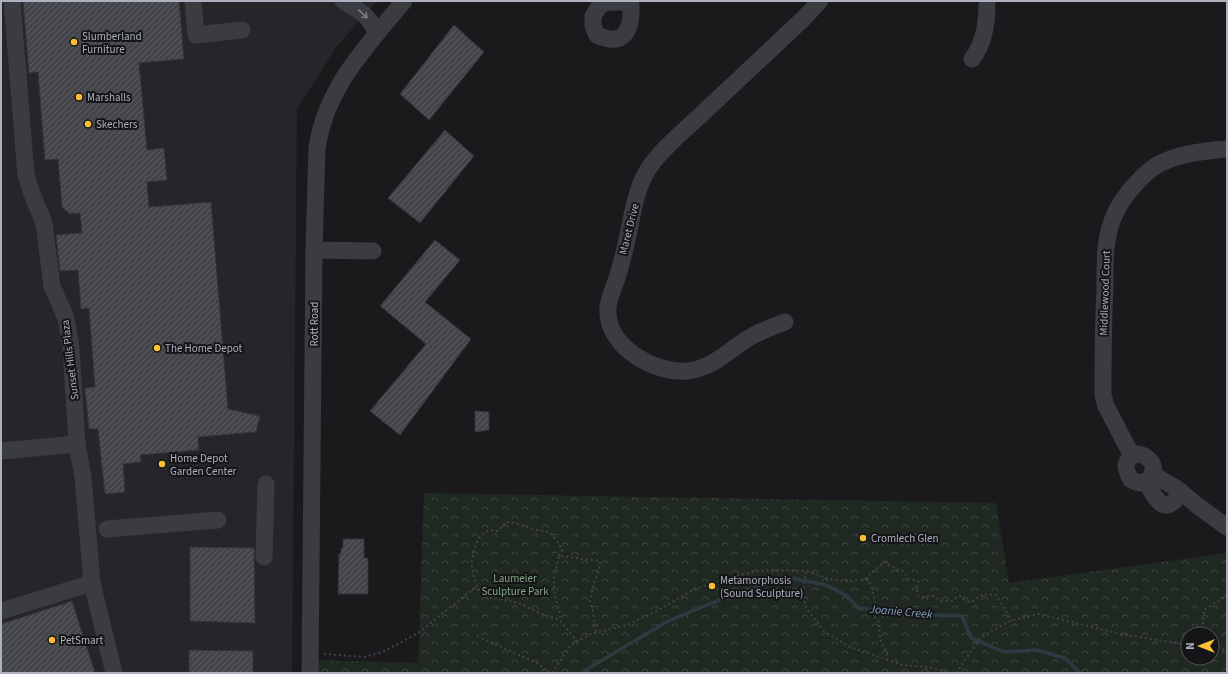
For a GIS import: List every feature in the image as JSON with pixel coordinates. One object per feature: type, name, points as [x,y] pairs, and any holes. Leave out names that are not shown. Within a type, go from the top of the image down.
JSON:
[{"type":"street","name":"Sunset Hills Plaza","points":[[12,1],[26,175],[44,223],[52,286],[66,318],[71,348],[77,444],[83,477],[92,583],[114,673]]},
{"type":"street","points":[[193,1],[196,35],[242,30]]},
{"type":"street","points":[[343,1],[360,10],[372,22],[377,33]]},
{"type":"street","name":"Rott Road","points":[[310,673],[314,250],[316,165],[319,135],[331,101],[341,82],[356,59],[404,1]]},
{"type":"street","name":"Maret Drive","points":[[785,322],[753,336],[718,360],[701,368],[674,371],[656,367],[622,346],[612,328],[608,307],[618,277],[640,185],[647,171],[657,158],[685,130],[803,19],[820,1]]},
{"type":"street","points":[[972,59],[979,50],[984,34],[987,1]]},
{"type":"street","name":"Middlewood Court","points":[[1227,149],[1181,157],[1166,161],[1153,168],[1132,188],[1115,214],[1106,245],[1103,395],[1106,406],[1132,456],[1127,461],[1126,469],[1131,480],[1140,483],[1149,477],[1154,495],[1159,502],[1165,505],[1170,504],[1175,500],[1180,491],[1227,527]]},
{"type":"street","points":[[314,250],[373,251]]},
{"type":"street","points":[[1,451],[77,444]]},
{"type":"street","points":[[264,557],[266,484]]},
{"type":"street","points":[[87,532],[104,526],[107,529],[218,520]]},
{"type":"street","points":[[1,611],[92,583]]},
{"type":"path","points":[[560,620],[560,612],[554,587],[555,571],[562,550],[557,540],[551,533],[544,530],[538,531],[514,522],[506,522],[498,531],[492,529],[486,531],[474,548],[472,567],[477,586],[483,596],[519,603],[542,614],[560,620],[577,642]]},
{"type":"path","points":[[559,556],[600,561],[590,602],[593,611],[596,633]]},
{"type":"path","points":[[477,636],[539,664],[551,673],[571,645],[591,634],[627,626],[690,592],[726,578],[758,571],[806,571],[840,581],[853,581],[866,578],[884,562],[900,571],[903,571],[909,579],[918,581],[916,592],[920,597],[932,596],[942,601],[950,601],[960,596],[966,602],[971,602],[984,594],[996,595],[1012,621]]},
{"type":"path","points":[[806,571],[803,593],[806,608],[824,631],[850,647],[902,665],[928,667],[951,673]]},
{"type":"path","points":[[866,578],[872,586],[876,605],[876,620],[879,622],[880,639],[887,653],[886,659]]},
{"type":"path","points":[[310,654],[365,657],[385,651],[418,633],[477,586]]},
{"type":"path","points":[[1203,626],[1204,610],[1227,595]]},
{"type":"path","points":[[956,673],[979,640],[987,634],[1012,621],[1038,614],[1121,634],[1180,644]]},
{"type":"shaded area","points":[[1,1],[377,1],[337,46],[297,109],[292,673],[1,673]]},
{"type":"green space","name":"Laumeier Sculpture Park","points":[[424,493],[996,503],[1009,583],[1227,553],[1227,673],[315,673],[315,660],[418,663]]},
{"type":"building","points":[[23,1],[179,1],[184,59],[139,63],[147,150],[164,148],[167,180],[147,182],[149,207],[211,202],[228,409],[260,416],[256,432],[198,437],[199,450],[140,455],[141,462],[123,464],[125,492],[105,494],[98,429],[89,429],[85,388],[95,387],[89,308],[81,309],[78,270],[60,271],[56,235],[82,233],[80,213],[70,214],[62,207],[58,159],[45,160],[38,72],[29,73]]},
{"type":"building","points":[[454,25],[484,52],[429,120],[400,94]]},
{"type":"building","points":[[445,130],[474,156],[420,223],[388,198]]},
{"type":"building","points":[[435,240],[460,260],[425,302],[471,339],[400,435],[370,411],[426,344],[380,306]]},
{"type":"building","points":[[475,411],[489,412],[489,430],[475,432]]},
{"type":"building","points":[[343,539],[364,539],[364,558],[368,558],[368,594],[338,594],[339,554],[341,553],[341,548],[343,548]]},
{"type":"building","points":[[190,547],[254,548],[255,623],[190,621]]},
{"type":"building","points":[[72,601],[95,673],[1,673],[1,624]]},
{"type":"building","points":[[189,650],[253,651],[253,673],[189,673]]},
{"type":"waterway","name":"Joanie Creek","points":[[585,673],[589,668],[668,621],[744,590],[791,578],[826,585],[847,596],[858,608],[874,610],[892,608],[912,614],[962,616],[971,638],[1004,652],[1036,650],[1065,658],[1080,673]]},
{"type":"place","name":"Slumberland Furniture","points":[[74,42]]},
{"type":"place","name":"Marshalls","points":[[79,97]]},
{"type":"place","name":"Skechers","points":[[88,124]]},
{"type":"place","name":"The Home Depot","points":[[157,348]]},
{"type":"place","name":"Home Depot Garden Center","points":[[162,464]]},
{"type":"place","name":"Cromlech Glen","points":[[863,538]]},
{"type":"place","name":"Metamorphosis (Sound Sculpture)","points":[[712,586]]},
{"type":"place","name":"PetSmart","points":[[52,640]]}]
